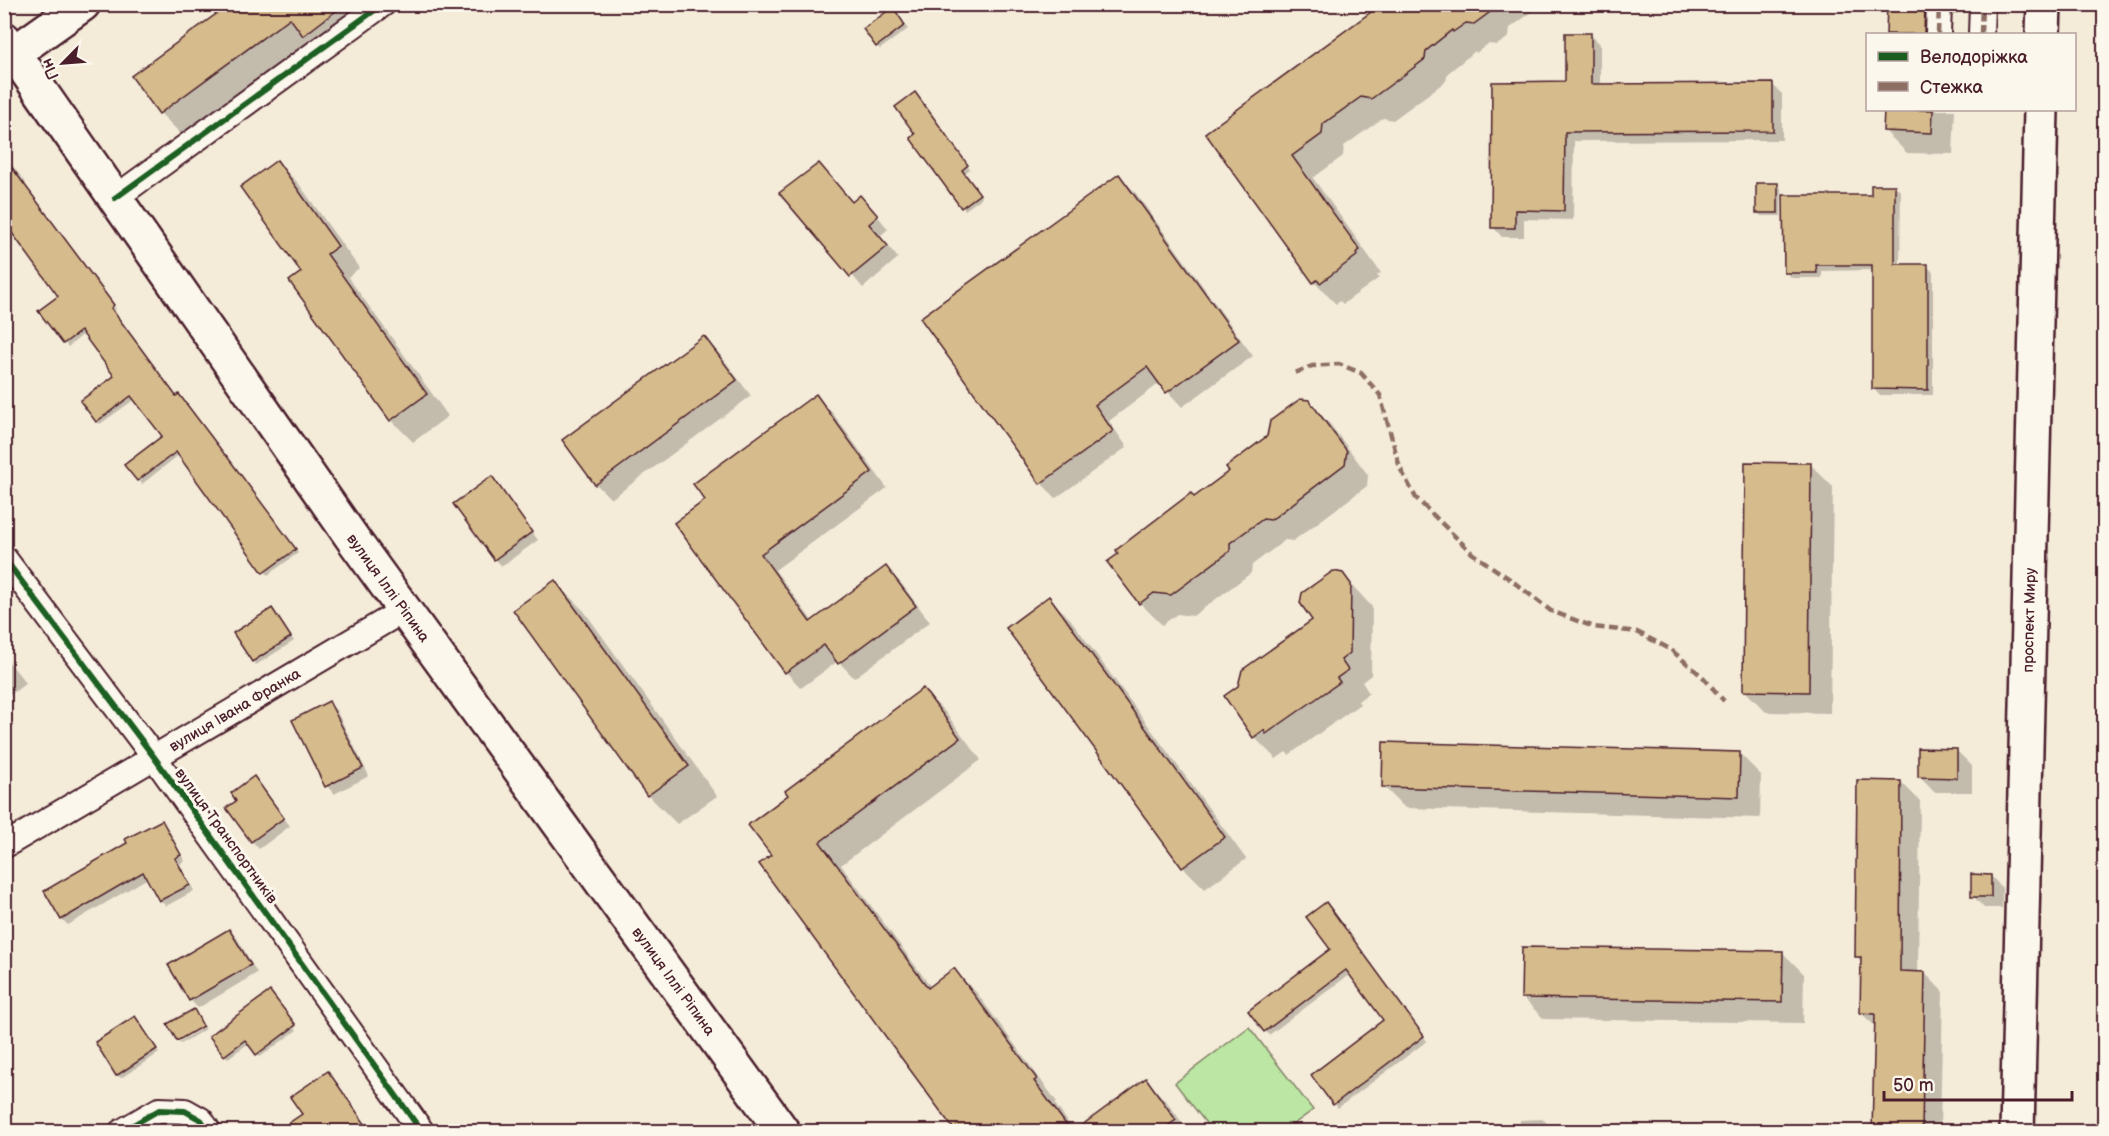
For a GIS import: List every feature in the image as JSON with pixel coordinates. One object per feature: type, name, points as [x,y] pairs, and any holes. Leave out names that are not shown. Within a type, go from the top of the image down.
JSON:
[{"type":"main road","points":[[8,50],[83,4]]},
{"type":"main road","points":[[2043,33],[2044,4]]},
{"type":"main road","name":"вулиця Іллі Ріпина","points":[[8,50],[115,198],[404,610],[783,1131]]},
{"type":"main road","name":"проспект Миру","points":[[2017,1131],[2041,111]]},
{"type":"street","points":[[115,198],[382,4]]},
{"type":"street","points":[[1938,33],[1939,4]]},
{"type":"street","points":[[1981,33],[1982,4]]},
{"type":"street","name":"вулиця Транспортників","points":[[4,558],[154,757],[422,1131]]},
{"type":"street","name":"вулиця Івана Франка","points":[[4,846],[404,610]]},
{"type":"street","points":[[121,1131],[159,1110],[185,1111],[201,1120],[209,1131]]},
{"type":"green space","points":[[1249,1027],[1313,1110],[1284,1131],[1212,1131],[1175,1083]]},
{"type":"building","points":[[230,4],[345,4],[303,36],[290,18],[159,114],[131,76]]},
{"type":"building","points":[[1382,4],[1501,4],[1474,24],[1466,23],[1453,32],[1452,30],[1426,51],[1425,59],[1371,99],[1361,97],[1323,124],[1322,134],[1292,156],[1360,250],[1356,253],[1358,255],[1320,283],[1317,280],[1313,283],[1205,133]]},
{"type":"building","points":[[1887,4],[1925,4],[1924,33],[1886,33]]},
{"type":"building","points":[[893,7],[905,25],[876,47],[863,29]]},
{"type":"building","points":[[1565,33],[1591,33],[1591,84],[1773,83],[1773,131],[1565,132],[1564,211],[1515,210],[1515,228],[1491,228],[1492,82],[1565,81]]},
{"type":"building","points":[[915,92],[968,165],[962,170],[980,194],[961,208],[910,138],[915,134],[895,107]]},
{"type":"building","points":[[1884,111],[1933,111],[1932,133],[1883,131]]},
{"type":"building","points":[[4,157],[114,305],[111,308],[176,396],[179,394],[296,549],[263,573],[176,452],[137,481],[124,465],[162,436],[131,396],[96,422],[80,401],[114,376],[81,331],[63,344],[38,311],[58,296],[4,222]]},
{"type":"building","points":[[277,160],[338,246],[327,254],[427,394],[390,421],[289,281],[301,272],[240,187]]},
{"type":"building","points":[[819,163],[852,202],[860,195],[878,216],[869,224],[888,246],[850,277],[779,193]]},
{"type":"building","points":[[1119,174],[1239,340],[1166,393],[1147,367],[1095,405],[1113,431],[1040,484],[920,318]]},
{"type":"building","points":[[1756,183],[1778,183],[1778,213],[1756,213]]},
{"type":"building","points":[[1871,185],[1895,185],[1895,264],[1928,264],[1928,390],[1872,389],[1872,265],[1816,265],[1817,273],[1784,273],[1783,195],[1871,195]]},
{"type":"building","points":[[704,336],[737,380],[595,485],[562,440]]},
{"type":"building","points":[[816,394],[872,472],[761,554],[810,622],[886,566],[916,606],[838,664],[824,645],[785,673],[674,523],[705,500],[693,484]]},
{"type":"building","points":[[1300,399],[1309,400],[1347,451],[1345,464],[1271,520],[1263,519],[1230,543],[1230,551],[1171,595],[1154,593],[1139,604],[1107,562],[1118,554],[1116,550],[1191,493],[1194,497],[1229,471],[1226,467],[1267,436],[1270,421]]},
{"type":"building","points":[[1745,462],[1811,463],[1809,692],[1743,691]]},
{"type":"building","points":[[492,476],[532,532],[494,560],[453,504]]},
{"type":"building","points":[[1333,571],[1343,573],[1351,584],[1350,653],[1341,660],[1348,670],[1337,678],[1340,682],[1266,734],[1264,730],[1253,738],[1224,696],[1238,686],[1242,670],[1312,620],[1300,603],[1302,593]]},
{"type":"building","points":[[555,580],[689,766],[647,796],[513,610]]},
{"type":"building","points":[[1049,596],[1225,837],[1182,868],[1006,628]]},
{"type":"building","points":[[272,608],[291,637],[252,662],[233,633]]},
{"type":"building","points":[[923,688],[960,738],[820,842],[928,988],[954,968],[1037,1079],[1034,1081],[1071,1131],[955,1131],[759,864],[771,855],[748,825],[788,795],[785,791]]},
{"type":"building","points":[[329,701],[363,768],[325,787],[292,720]]},
{"type":"building","points":[[1383,742],[1740,752],[1739,797],[1382,787]]},
{"type":"building","points":[[1918,748],[1957,749],[1957,778],[1918,777]]},
{"type":"building","points":[[254,776],[284,818],[251,842],[226,808],[236,801],[231,793]]},
{"type":"building","points":[[1857,780],[1901,781],[1900,971],[1925,972],[1922,1131],[1872,1131],[1875,1014],[1860,1013],[1861,957],[1855,957]]},
{"type":"building","points":[[162,820],[181,855],[175,858],[190,885],[159,901],[143,872],[61,920],[44,891],[127,843],[125,839]]},
{"type":"building","points":[[1971,874],[1991,875],[1991,897],[1971,897]]},
{"type":"building","points":[[1326,902],[1424,1036],[1333,1105],[1311,1075],[1383,1020],[1346,970],[1264,1032],[1248,1011],[1330,949],[1306,917]]},
{"type":"building","points":[[229,929],[251,965],[189,1001],[168,965]]},
{"type":"building","points":[[1522,947],[1783,951],[1782,1002],[1521,998]]},
{"type":"building","points":[[270,991],[296,1025],[256,1055],[245,1040],[224,1056],[209,1036]]},
{"type":"building","points":[[194,1009],[203,1026],[177,1041],[167,1024]]},
{"type":"building","points":[[135,1016],[157,1049],[116,1076],[95,1042]]},
{"type":"building","points":[[328,1071],[370,1131],[277,1131],[302,1114],[290,1097]]},
{"type":"building","points":[[1146,1078],[1176,1120],[1160,1131],[1074,1131]]},
{"type":"marked path","points":[[1938,33],[1939,4]]},
{"type":"marked path","points":[[1981,33],[1982,4]]},
{"type":"marked path","points":[[1295,373],[1312,366],[1339,364],[1361,373],[1380,395],[1400,468],[1416,498],[1473,554],[1551,611],[1594,627],[1637,632],[1670,649],[1703,677],[1724,701]]},
{"type":"cycle path","points":[[115,198],[383,4]]},
{"type":"cycle path","points":[[4,558],[154,757],[422,1132]]},
{"type":"cycle path","points":[[121,1132],[159,1110],[185,1111],[201,1120],[209,1132]]}]
